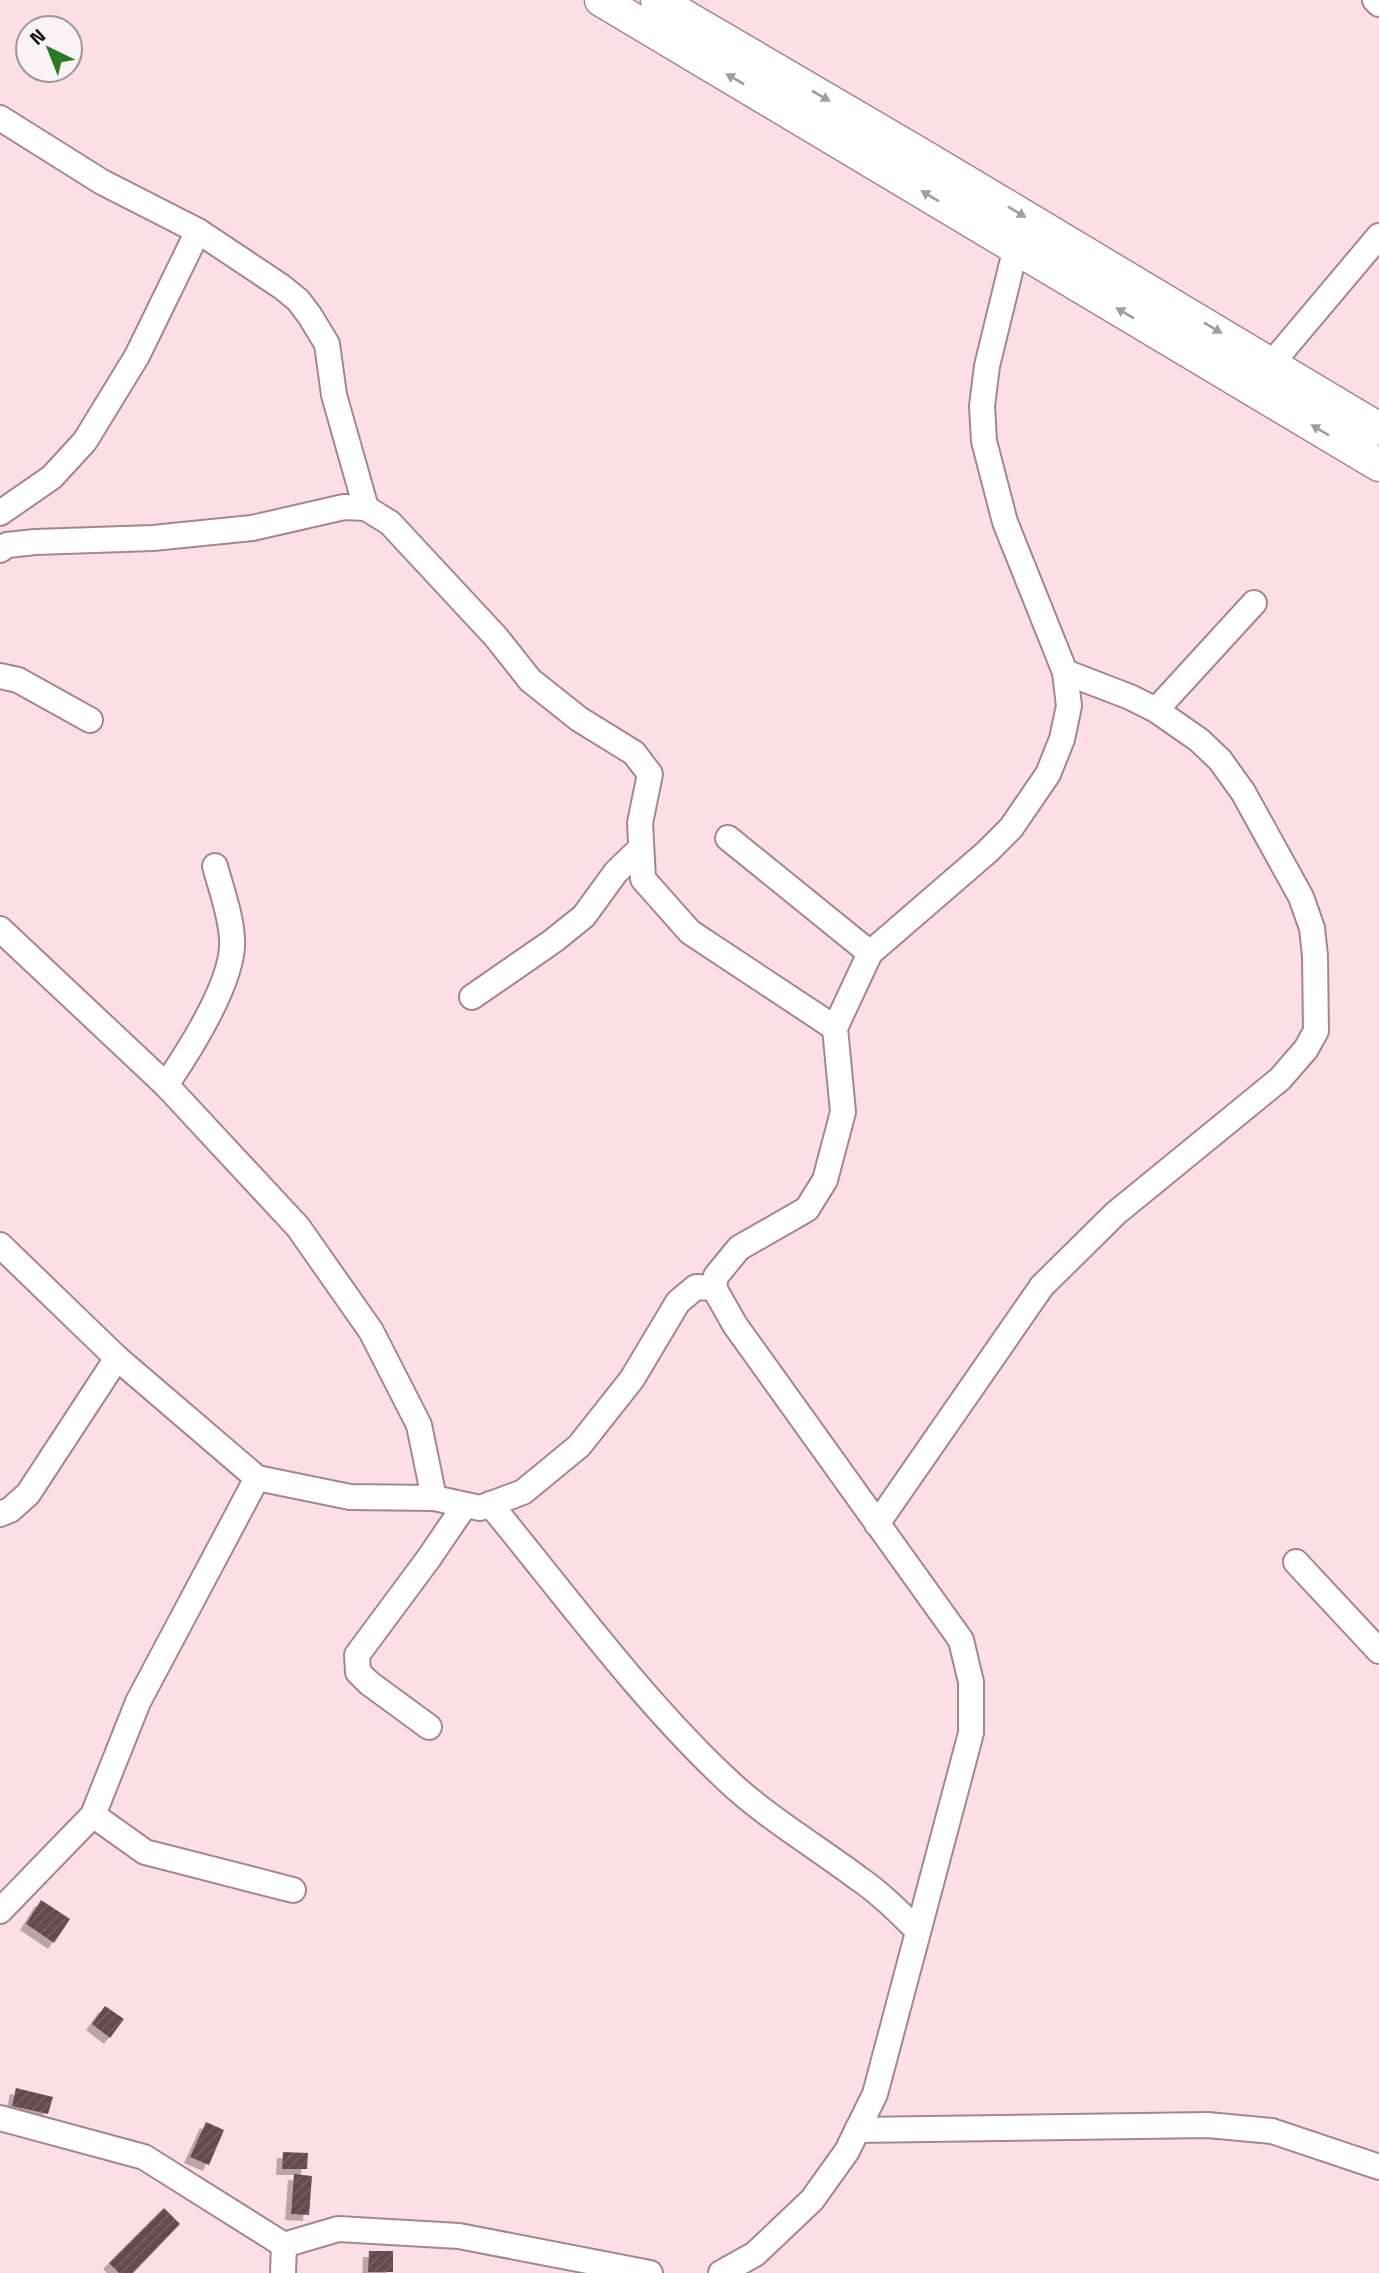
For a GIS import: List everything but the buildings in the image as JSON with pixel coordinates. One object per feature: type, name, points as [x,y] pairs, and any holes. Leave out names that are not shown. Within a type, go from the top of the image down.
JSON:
[{"type":"main road","points":[[601,0],[1379,465]]},
{"type":"main road","points":[[677,5],[1379,429]]},
{"type":"street","points":[[1375,0],[1379,4]]},
{"type":"street","points":[[0,118],[102,182],[198,231],[298,300],[327,344],[334,395],[366,508]]},
{"type":"street","points":[[0,513],[52,477],[85,441],[137,356],[198,231]]},
{"type":"street","points":[[1272,363],[1379,236]]},
{"type":"street","points":[[722,2273],[755,2254],[812,2200],[846,2151],[875,2094],[971,1733],[971,1682],[961,1640],[735,1325],[713,1288],[716,1276],[739,1248],[807,1209],[825,1180],[843,1112],[835,1028],[870,953],[1011,828],[1048,774],[1062,739],[1069,706],[1065,672],[1005,522],[984,441],[982,406],[987,366],[1016,247]]},
{"type":"street","points":[[0,550],[7,545],[35,542],[153,538],[251,528],[344,507],[366,508],[390,523],[496,637],[530,680],[579,719],[634,753],[650,774],[640,823],[643,879],[690,932],[835,1028]]},
{"type":"street","points":[[1156,710],[1254,603]]},
{"type":"street","points":[[877,1524],[1042,1286],[1116,1213],[1280,1079],[1306,1049],[1316,1031],[1312,928],[1301,897],[1243,792],[1220,760],[1199,740],[1156,710],[1065,672]]},
{"type":"street","points":[[0,676],[18,680],[90,720]]},
{"type":"street","points":[[727,838],[870,953]]},
{"type":"street","points":[[472,997],[584,916],[616,872],[641,848]]},
{"type":"street","points":[[166,1084],[197,1040],[228,970],[233,941],[215,866]]},
{"type":"street","points":[[0,929],[166,1084],[298,1227],[371,1331],[419,1425],[433,1498]]},
{"type":"street","points":[[0,1245],[117,1359],[257,1478],[350,1497],[433,1498],[477,1504],[523,1492],[579,1446],[632,1379],[678,1302],[696,1287],[713,1288]]},
{"type":"street","points":[[0,1514],[10,1510],[28,1494],[117,1359]]},
{"type":"street","points":[[0,1911],[93,1815],[138,1702],[257,1478]]},
{"type":"street","points":[[477,1504],[667,1720],[727,1780],[807,1843],[859,1878],[888,1901],[918,1931]]},
{"type":"street","points":[[429,1727],[358,1672],[357,1655],[477,1504]]},
{"type":"street","points":[[1296,1562],[1379,1651]]},
{"type":"street","points":[[93,1815],[145,1852],[293,1890]]},
{"type":"street","points":[[0,2118],[144,2157],[285,2245],[338,2229],[459,2236],[650,2273]]},
{"type":"street","points":[[857,2130],[1208,2125],[1272,2131],[1379,2167]]},
{"type":"street","points":[[283,2273],[285,2245]]}]
